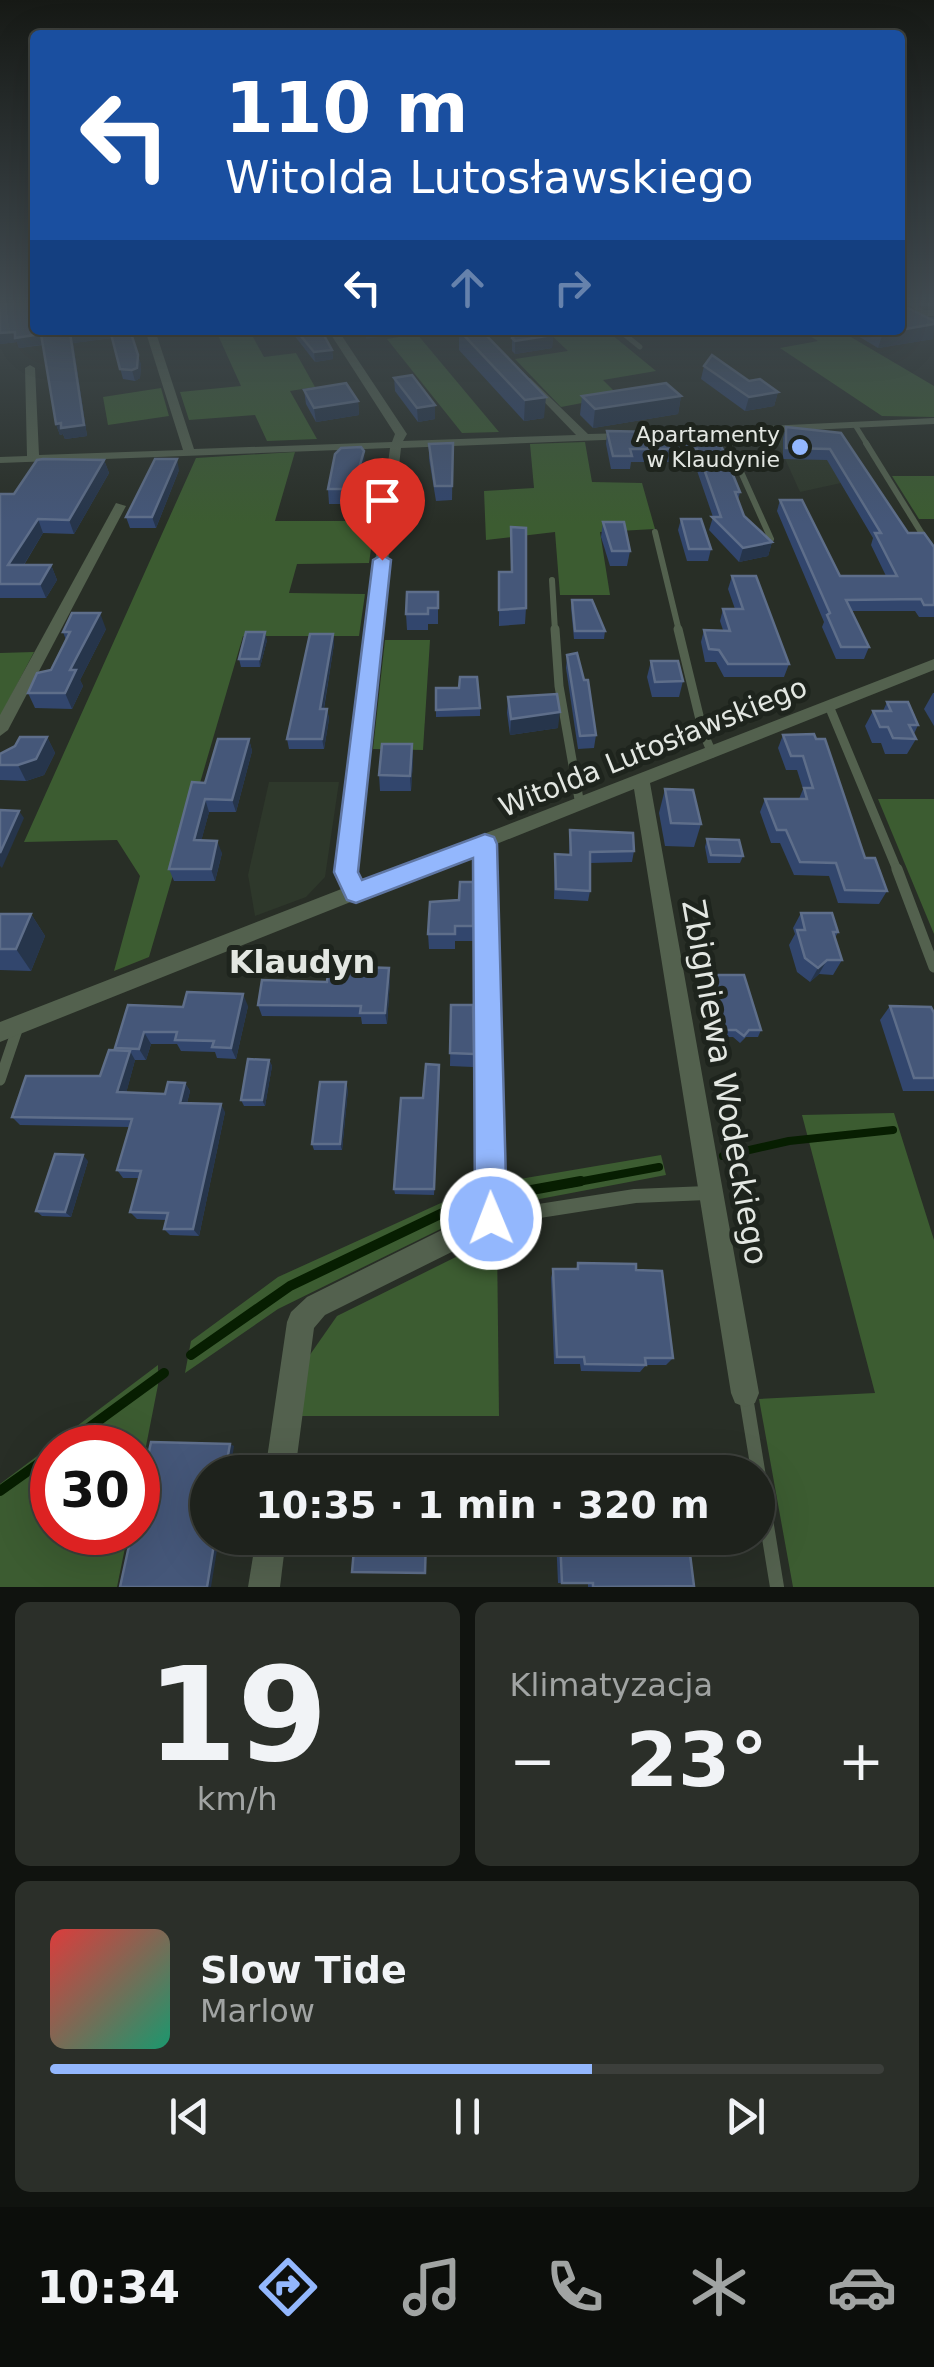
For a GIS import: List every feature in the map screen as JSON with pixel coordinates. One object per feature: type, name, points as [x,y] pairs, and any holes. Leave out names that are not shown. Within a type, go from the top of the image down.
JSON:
[{"type":"street","points":[[30,376],[33,458]]},
{"type":"street","points":[[165,376],[190,452]]},
{"type":"street","points":[[356,893],[346,872],[346,852],[396,444],[402,434],[365,376]]},
{"type":"street","points":[[526,376],[585,438]]},
{"type":"street","points":[[0,460],[934,421]]},
{"type":"street","points":[[0,730],[120,506]]},
{"type":"street","name":"Witolda Lutosławskiego","points":[[10,1028],[934,664]]},
{"type":"street","name":"Zbigniewa Wodeckiego","points":[[641,782],[745,1393]]},
{"type":"street","points":[[282,1455],[301,1322],[316,1306],[491,1219],[485,844]]},
{"type":"street","points":[[264,1587],[269,1555]]},
{"type":"lane","points":[[855,425],[924,538]]},
{"type":"lane","points":[[723,432],[771,540]]},
{"type":"lane","points":[[655,532],[702,732],[712,753]]},
{"type":"lane","points":[[552,580],[559,686],[580,806]]},
{"type":"lane","points":[[829,706],[934,966]]},
{"type":"lane","points":[[0,1080],[10,1028]]},
{"type":"lane","points":[[491,1219],[635,1196],[710,1193]]},
{"type":"lane","points":[[745,1393],[776,1587]]},
{"type":"shaded area","points":[[813,431],[841,483],[800,492],[773,432]]},
{"type":"shaded area","points":[[269,782],[339,782],[325,877],[306,897],[255,916],[248,875]]},
{"type":"green space","points":[[236,376],[309,376],[315,387],[290,391],[317,439],[267,441],[255,415],[189,420],[180,392],[241,386]]},
{"type":"green space","points":[[417,376],[452,376],[499,432],[462,433]]},
{"type":"green space","points":[[531,376],[626,376],[603,380],[619,396],[561,407]]},
{"type":"green space","points":[[822,376],[917,376],[934,386],[934,417],[882,416]]},
{"type":"green space","points":[[161,388],[169,416],[108,425],[103,397]]},
{"type":"green space","points":[[585,442],[592,482],[642,483],[655,529],[600,532],[610,595],[560,595],[555,532],[486,540],[484,491],[534,488],[530,444]]},
{"type":"green space","points":[[295,452],[275,521],[375,521],[369,563],[297,564],[289,593],[365,594],[359,636],[243,636],[149,957],[114,971],[140,876],[117,840],[24,842],[196,458]]},
{"type":"green space","points":[[892,476],[934,476],[934,519],[919,519]]},
{"type":"green space","points":[[385,640],[430,640],[423,750],[373,749]]},
{"type":"green space","points":[[34,652],[0,717],[0,653]]},
{"type":"green space","points":[[878,799],[934,799],[934,934]]},
{"type":"green space","points":[[894,1113],[934,1240],[934,1587],[793,1587],[775,1487],[775,1455],[769,1455],[759,1399],[875,1393],[802,1115]]},
{"type":"green space","points":[[661,1155],[666,1175],[498,1207],[496,1183]]},
{"type":"green space","points":[[474,1188],[477,1204],[473,1213],[278,1309],[185,1373],[191,1341],[278,1277]]},
{"type":"green space","points":[[497,1240],[499,1416],[302,1416],[307,1359],[337,1316]]},
{"type":"green space","points":[[158,1365],[150,1425],[78,1425]]},
{"type":"green space","points":[[30,1461],[30,1555],[124,1555],[117,1587],[0,1587],[0,1484]]},
{"type":"building","points":[[48,376],[77,376],[84,425],[61,428],[61,423],[56,424]]},
{"type":"building","points":[[413,376],[435,405],[417,408],[394,378]]},
{"type":"building","points":[[502,376],[526,376],[546,397],[525,400]]},
{"type":"building","points":[[719,376],[760,379],[778,392],[749,397]]},
{"type":"building","points":[[346,383],[358,401],[314,408],[304,390]]},
{"type":"building","points":[[666,383],[681,396],[595,409],[582,396]]},
{"type":"building","points":[[786,427],[841,433],[908,533],[924,533],[934,547],[934,605],[924,605],[921,599],[846,600],[869,647],[841,647],[780,500],[802,500],[840,576],[897,576],[875,533],[881,533],[830,449],[786,448]]},
{"type":"building","points":[[607,431],[712,433],[718,438],[740,492],[735,492],[744,516],[772,542],[743,548],[712,517],[721,517],[697,449],[630,449],[632,456],[613,456]]},
{"type":"building","points":[[453,443],[452,486],[435,486],[429,444]]},
{"type":"building","points":[[361,447],[364,451],[353,489],[328,489],[335,454],[341,448]]},
{"type":"building","points":[[155,459],[177,459],[152,517],[126,517]]},
{"type":"building","points":[[37,460],[104,460],[69,520],[38,519],[8,565],[51,565],[40,584],[0,584],[0,494],[14,494]]},
{"type":"building","points":[[681,519],[701,519],[711,549],[689,549]]},
{"type":"building","points":[[603,522],[624,522],[630,551],[612,551]]},
{"type":"building","points":[[511,527],[526,528],[526,608],[499,610],[499,572],[512,572]]},
{"type":"building","points":[[732,576],[756,576],[789,664],[728,664],[719,650],[709,649],[704,630],[730,631],[723,609],[743,609]]},
{"type":"building","points":[[407,592],[438,592],[438,608],[428,608],[428,614],[406,614]]},
{"type":"building","points":[[572,600],[592,600],[605,631],[575,631]]},
{"type":"building","points":[[72,613],[100,613],[70,670],[76,670],[65,693],[28,693],[37,673],[51,670],[70,632],[63,632]]},
{"type":"building","points":[[246,632],[265,632],[259,659],[239,659]]},
{"type":"building","points":[[310,634],[333,634],[320,709],[327,709],[322,739],[287,739]]},
{"type":"building","points":[[577,653],[584,680],[588,680],[596,735],[580,736],[567,655]]},
{"type":"building","points":[[651,661],[678,661],[683,681],[655,682]]},
{"type":"building","points":[[460,677],[477,677],[480,708],[436,710],[436,688],[459,688]]},
{"type":"building","points":[[557,694],[560,712],[511,719],[508,697]]},
{"type":"building","points":[[887,702],[908,702],[918,725],[909,725],[916,739],[893,738],[888,727],[880,727],[873,711],[891,711]]},
{"type":"building","points":[[814,734],[816,739],[825,739],[865,858],[875,858],[887,891],[845,890],[836,863],[800,862],[786,830],[777,830],[765,799],[807,799],[804,788],[813,788],[803,756],[791,756],[783,735]]},
{"type":"building","points":[[20,737],[47,737],[36,759],[0,765],[0,754],[15,746]]},
{"type":"building","points":[[218,739],[249,739],[232,800],[205,799],[194,840],[217,841],[211,869],[169,869],[192,782],[205,783]]},
{"type":"building","points":[[382,744],[412,744],[410,776],[379,775]]},
{"type":"building","points":[[665,789],[693,790],[701,824],[671,823]]},
{"type":"building","points":[[0,810],[19,811],[0,853]]},
{"type":"building","points":[[570,830],[633,833],[634,851],[590,852],[590,891],[556,889],[555,854],[571,855]]},
{"type":"building","points":[[707,839],[739,840],[743,856],[711,855]]},
{"type":"building","points":[[460,882],[473,882],[473,926],[455,926],[455,934],[428,934],[430,902],[459,900]]},
{"type":"building","points":[[801,913],[832,913],[842,960],[827,960],[818,968],[805,958],[797,930],[805,930]]},
{"type":"building","points":[[0,914],[31,914],[16,949],[0,949]]},
{"type":"building","points":[[329,966],[389,968],[385,1013],[360,1013],[361,1006],[258,1005],[262,980],[327,982]]},
{"type":"building","points":[[709,975],[744,975],[761,1030],[749,1030],[744,1036],[736,1030],[724,1030]]},
{"type":"building","points":[[187,992],[243,994],[231,1048],[212,1047],[214,1041],[175,1040],[177,1032],[144,1032],[139,1049],[115,1048],[128,1005],[183,1007]]},
{"type":"building","points":[[451,1005],[473,1005],[474,1054],[450,1053]]},
{"type":"building","points":[[890,1006],[931,1007],[934,1078],[914,1078]]},
{"type":"building","points":[[109,1050],[130,1051],[117,1092],[165,1094],[168,1082],[185,1083],[180,1103],[221,1104],[193,1229],[164,1229],[168,1213],[130,1212],[141,1171],[117,1170],[132,1119],[12,1117],[26,1076],[100,1076]]},
{"type":"building","points":[[248,1059],[269,1060],[262,1100],[241,1100]]},
{"type":"building","points":[[426,1064],[439,1065],[434,1189],[394,1189],[401,1098],[423,1098]]},
{"type":"building","points":[[320,1082],[346,1082],[340,1144],[312,1144]]},
{"type":"building","points":[[55,1154],[83,1155],[65,1212],[36,1211]]},
{"type":"building","points":[[578,1263],[636,1264],[636,1270],[662,1271],[673,1358],[645,1358],[646,1365],[585,1364],[584,1357],[557,1357],[553,1269],[578,1269]]},
{"type":"building","points":[[160,1442],[230,1444],[228,1455],[190,1455],[190,1555],[212,1555],[207,1587],[120,1587],[127,1555],[160,1555]]},
{"type":"building","points":[[354,1555],[426,1555],[425,1573],[352,1572]]},
{"type":"building","points":[[561,1555],[690,1555],[694,1586],[593,1587],[593,1583],[562,1583]]},
{"type":"waterway","points":[[723,1156],[789,1141],[893,1130]]},
{"type":"waterway","points":[[567,1184],[659,1167]]},
{"type":"waterway","points":[[526,1191],[581,1181]]},
{"type":"waterway","points":[[191,1355],[290,1286],[476,1197]]},
{"type":"waterway","points":[[93,1425],[164,1373]]},
{"type":"waterway","points":[[0,1491],[30,1470]]},
{"type":"place","name":"Apartamenty w Klaudynie","points":[[800,447]]},
{"type":"district","name":"Klaudyn","points":[[302,962]]},
{"type":"route","points":[[382,560],[346,872],[356,893],[485,844],[491,1219]]}]
